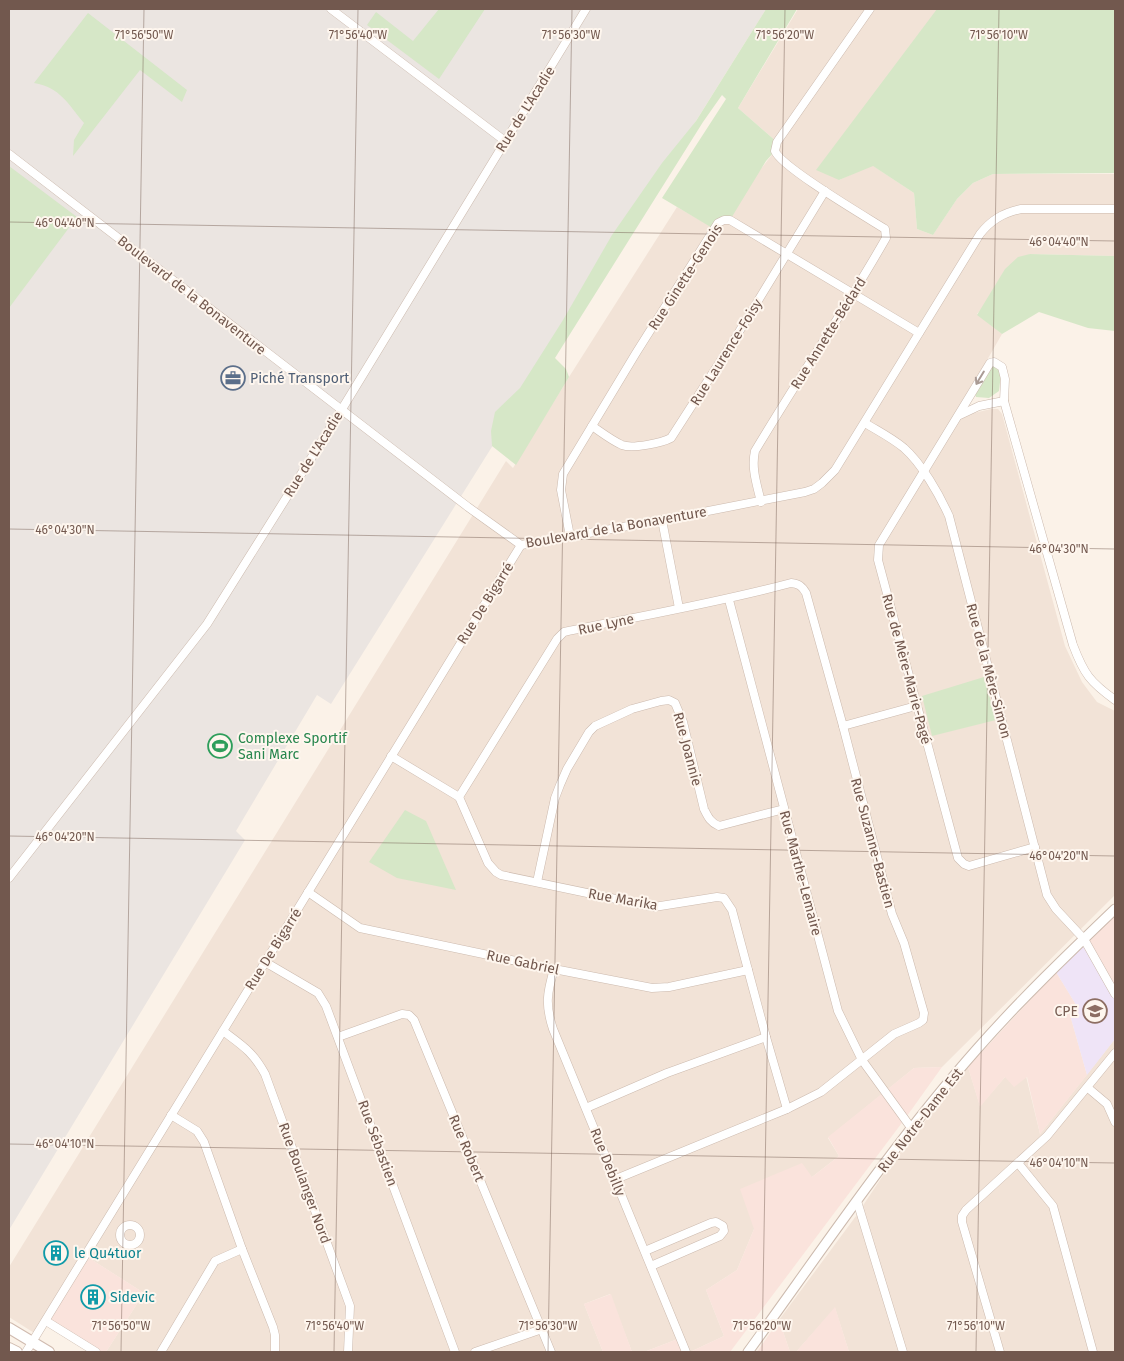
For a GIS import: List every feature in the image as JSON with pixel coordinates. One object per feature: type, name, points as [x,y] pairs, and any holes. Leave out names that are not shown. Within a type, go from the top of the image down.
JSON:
[{"type":"main road","points":[[9,1328],[49,1352]]},
{"type":"main road","points":[[9,1348],[17,1352]]},
{"type":"street","points":[[331,9],[505,141]]},
{"type":"street","name":"Rue de L'Acadie","points":[[9,878],[207,624],[342,409],[586,9]]},
{"type":"street","points":[[825,191],[781,160],[777,156],[775,146],[870,9]]},
{"type":"street","name":"Boulevard de la Bonaventure","points":[[9,154],[468,507],[521,545],[761,502],[814,489],[835,470],[980,234],[989,224],[1008,212],[1021,209],[1115,209]]},
{"type":"street","name":"Rue Laurence-Foisy","points":[[592,426],[622,445],[630,447],[665,441],[671,438],[825,191]]},
{"type":"street","name":"Rue Annette-Bédard","points":[[761,502],[754,470],[753,459],[755,451],[788,396],[854,295],[886,238],[885,229],[825,191]]},
{"type":"street","name":"Rue Ginette-Genois","points":[[570,536],[563,502],[561,482],[563,474],[718,223],[730,220],[919,333]]},
{"type":"street","name":"Rue de Mère-Marie-Pagé","points":[[1004,401],[1004,372],[1002,367],[994,362],[988,366],[879,545],[878,560],[958,858],[969,866],[1035,847]]},
{"type":"street","points":[[958,416],[979,406],[1004,401],[1073,645],[1087,675],[1099,688],[1115,700]]},
{"type":"street","name":"Rue de la Mère-Simon","points":[[865,423],[906,450],[924,472],[949,516],[1047,895],[1051,903],[1084,939],[1115,994]]},
{"type":"street","points":[[662,520],[678,608]]},
{"type":"street","name":"Rue De Bigarré","points":[[26,1352],[521,545]]},
{"type":"street","name":"Rue Lyne","points":[[459,797],[557,639],[564,632],[678,608],[729,600],[791,584],[799,584],[806,593]]},
{"type":"street","name":"Rue Suzanne-Bastien","points":[[806,593],[892,914],[904,943],[924,1013],[923,1020],[894,1034],[862,1060]]},
{"type":"street","name":"Rue Marthe-Lemaire","points":[[729,600],[838,1011],[862,1060],[912,1129]]},
{"type":"street","name":"Rue Joannie","points":[[537,882],[555,798],[567,769],[589,732],[596,726],[632,709],[661,701],[669,700],[675,703],[683,722],[704,809],[713,824],[719,826],[784,809]]},
{"type":"street","points":[[843,726],[916,706]]},
{"type":"street","points":[[391,756],[459,797]]},
{"type":"street","name":"Rue Marika","points":[[459,797],[491,868],[501,875],[654,907],[717,897],[724,898],[732,910],[787,1109]]},
{"type":"street","name":"Rue Gabriel","points":[[308,892],[360,928],[554,969],[659,988],[748,970]]},
{"type":"street","name":"Rue Notre-Dame Est","points":[[748,1352],[857,1201],[944,1088],[990,1034],[1115,909]]},
{"type":"street","name":"Rue Sébastien","points":[[265,962],[322,998],[455,1352]]},
{"type":"street","name":"Rue Debilly","points":[[554,969],[547,996],[548,1012],[553,1029],[686,1352]]},
{"type":"street","name":"Rue Robert","points":[[338,1037],[402,1014],[409,1015],[414,1020],[551,1352]]},
{"type":"street","name":"Rue Boulanger Nord","points":[[223,1031],[252,1053],[265,1074],[350,1306],[348,1352]]},
{"type":"street","points":[[586,1108],[667,1073],[766,1038]]},
{"type":"street","points":[[1000,1352],[962,1222],[962,1216],[966,1210],[1047,1136],[1115,1053]]},
{"type":"street","points":[[616,1180],[787,1109],[821,1092],[862,1060]]},
{"type":"street","points":[[1088,1088],[1107,1104],[1115,1122]]},
{"type":"street","points":[[171,1115],[197,1132],[204,1142],[242,1249],[273,1326],[275,1352]]},
{"type":"street","points":[[1018,1163],[1053,1206],[1093,1352]]},
{"type":"street","points":[[857,1201],[903,1352]]},
{"type":"street","points":[[106,1222],[121,1230]]},
{"type":"street","points":[[645,1251],[716,1222],[723,1226],[724,1231],[720,1236],[651,1266]]},
{"type":"street","points":[[161,1352],[215,1261],[242,1249]]},
{"type":"street","points":[[46,1321],[96,1352]]},
{"type":"street","points":[[475,1352],[542,1329]]},
{"type":"shaded area","points":[[9,9],[766,9],[331,704],[317,695],[236,831],[245,840],[9,1230]]},
{"type":"shaded area","points":[[798,9],[945,9],[839,180],[872,165],[914,193],[917,229],[933,235],[957,199],[973,183],[993,174],[1115,174],[1115,256],[1030,254],[977,314],[1002,334],[963,402],[974,413],[998,409],[1002,414],[1065,646],[1082,682],[1097,702],[1115,711],[1115,895],[942,1067],[914,1068],[828,1138],[839,1156],[812,1177],[754,1229],[737,1270],[706,1290],[724,1336],[690,1352],[683,1337],[644,1352],[632,1352],[610,1294],[584,1304],[603,1352],[106,1352],[144,1293],[89,1258],[39,1336],[9,1317],[9,1267],[506,461],[513,468],[677,207],[714,228],[775,151],[777,142],[738,108]]},
{"type":"shaded area","points":[[1115,914],[1115,992],[1084,944]]},
{"type":"shaded area","name":"CPE","points":[[1084,944],[1115,999],[1115,1039],[1087,1075],[1070,1015],[1078,1008],[1056,972]]},
{"type":"shaded area","points":[[1056,972],[1078,1008],[1070,1015],[1087,1075],[1040,1134],[1027,1077],[1014,1087],[1005,1077],[980,1107],[968,1067]]},
{"type":"shaded area","points":[[1115,1039],[1115,1352],[849,1352],[835,1308],[796,1352],[790,1352],[779,1320],[856,1216],[888,1168],[968,1067],[980,1106],[1005,1077],[1026,1076],[1040,1134]]},
{"type":"shaded area","points":[[942,1067],[730,1352],[690,1352],[724,1336],[706,1290],[737,1270],[754,1229],[740,1189],[802,1163],[812,1177],[839,1156],[828,1137],[914,1068]]},
{"type":"shaded area","points":[[89,1258],[144,1293],[106,1352],[100,1352],[49,1320]]},
{"type":"shaded area","points":[[611,1294],[632,1352],[603,1352],[584,1304]]},
{"type":"shaded area","points":[[835,1307],[849,1352],[796,1352]]},
{"type":"shaded area","points":[[779,1320],[790,1352],[757,1352]]},
{"type":"shaded area","points":[[683,1337],[690,1352],[644,1352]]},
{"type":"green space","points":[[439,9],[485,9],[439,79],[367,25],[376,12],[413,41]]},
{"type":"green space","points":[[766,9],[797,9],[738,108],[777,142],[775,151],[766,161],[730,220],[714,229],[662,198],[726,99],[722,95],[703,122],[555,358],[566,369],[569,377],[516,465],[492,446],[491,431],[495,412],[520,388],[563,320],[612,235],[662,163],[696,121]]},
{"type":"green space","points":[[937,9],[1115,9],[1115,173],[993,174],[973,183],[957,199],[933,235],[917,229],[914,193],[873,166],[839,180],[816,170]]},
{"type":"green space","points":[[88,13],[187,90],[182,102],[140,70],[73,156],[74,140],[84,123],[63,97],[43,85],[34,83]]},
{"type":"green space","points":[[9,166],[77,217],[9,308]]},
{"type":"green space","points":[[1030,254],[1115,256],[1115,331],[1088,328],[1039,312],[1002,334],[977,315],[1005,269],[1018,257]]},
{"type":"green space","points":[[992,365],[999,367],[1001,374],[999,391],[989,398],[976,397],[975,394]]},
{"type":"green space","points":[[984,677],[996,720],[932,736],[922,696]]},
{"type":"green space","points":[[405,810],[426,821],[456,890],[397,878],[369,862]]},
{"type":"place","name":"Piché Transport","points":[[233,378]]},
{"type":"place","name":"Complexe Sportif Sani Marc","points":[[220,746]]},
{"type":"place","name":"CPE","points":[[1095,1011]]},
{"type":"place","name":"le Qu4tuor","points":[[56,1253]]},
{"type":"place","name":"Sidevic","points":[[93,1297]]}]
